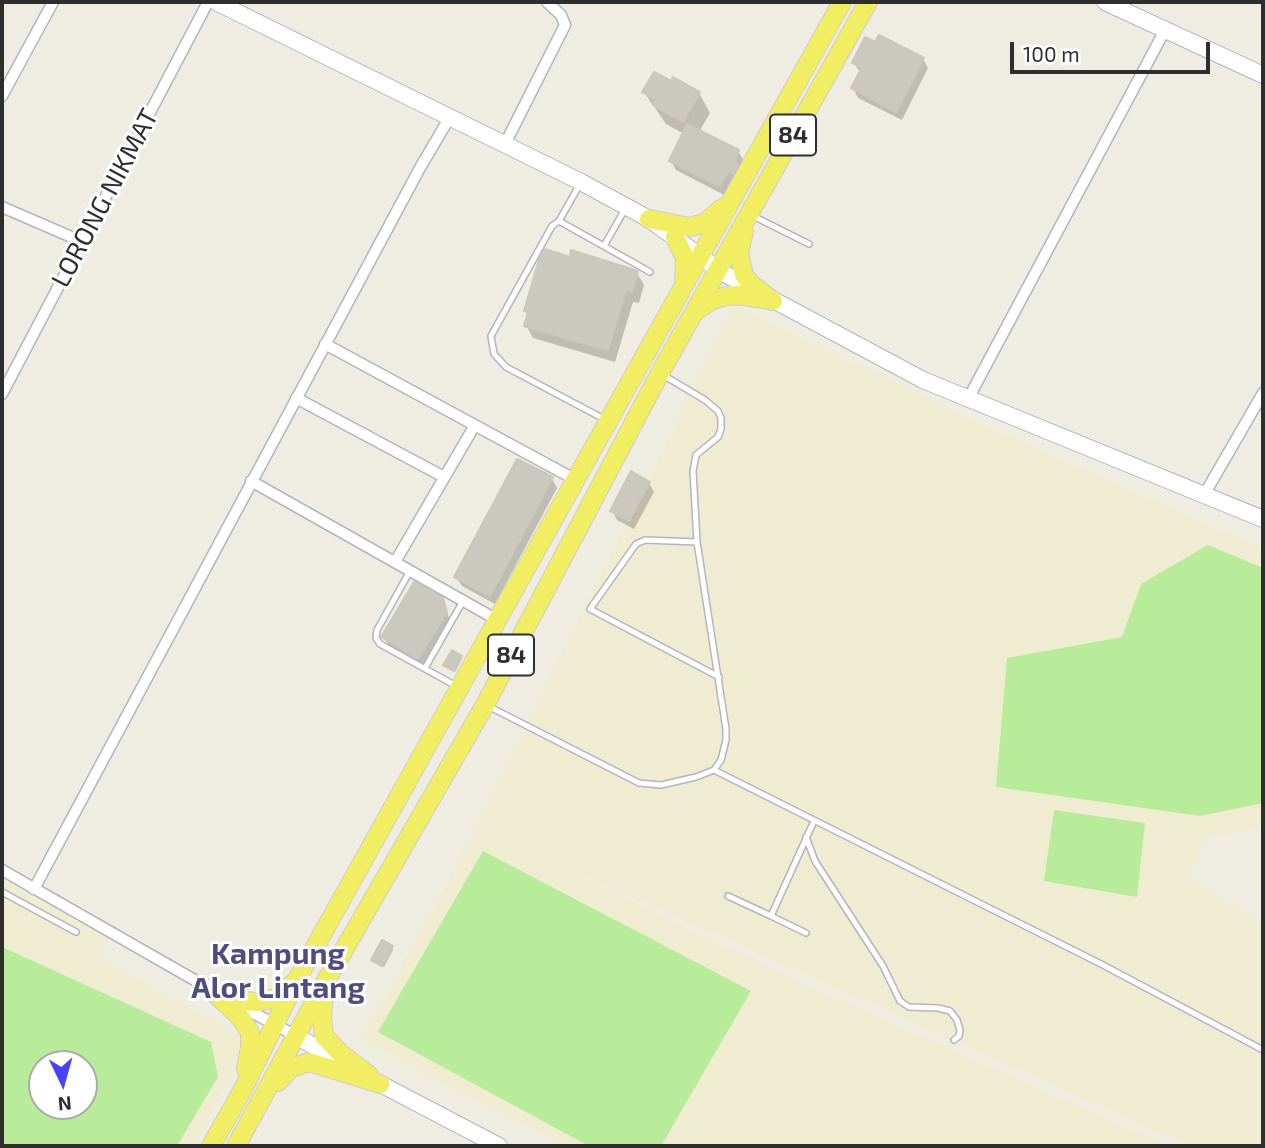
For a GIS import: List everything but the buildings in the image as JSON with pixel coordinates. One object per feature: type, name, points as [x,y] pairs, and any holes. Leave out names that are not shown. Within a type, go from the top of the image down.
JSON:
[{"type":"main road","name":"84","points":[[211,1146],[241,1093],[296,981],[842,2]]},
{"type":"main road","name":"84","points":[[236,1146],[327,979],[485,705],[660,373],[868,2]]},
{"type":"main road","points":[[649,219],[684,227],[695,226],[716,216],[732,197]]},
{"type":"main road","points":[[747,216],[739,253],[740,264],[750,283],[774,301]]},
{"type":"main road","points":[[675,237],[685,258],[684,285]]},
{"type":"main road","points":[[695,311],[710,301],[726,296],[749,296],[774,301]]},
{"type":"main road","points":[[327,979],[322,1003],[324,1036],[341,1054],[380,1084]]},
{"type":"main road","points":[[209,989],[244,1001],[257,1002],[276,998],[296,981]]},
{"type":"main road","points":[[209,989],[241,1018],[250,1033],[250,1048],[241,1093]]},
{"type":"main road","points":[[262,1099],[291,1068],[309,1062],[380,1084]]},
{"type":"street","points":[[2,96],[53,2]]},
{"type":"street","name":"LORONG NIKMAT","points":[[2,394],[208,2]]},
{"type":"street","points":[[216,2],[237,6],[581,182],[649,219],[718,269],[923,380],[1263,519]]},
{"type":"street","points":[[505,144],[565,24],[561,15],[547,2]]},
{"type":"street","points":[[1114,4],[1263,75]]},
{"type":"street","points":[[968,399],[1165,30]]},
{"type":"street","points":[[34,889],[251,481],[450,117]]},
{"type":"street","points":[[2,207],[83,242]]},
{"type":"street","points":[[325,344],[576,480]]},
{"type":"street","points":[[1204,495],[1263,393]]},
{"type":"street","points":[[296,398],[444,477]]},
{"type":"street","points":[[395,562],[475,425]]},
{"type":"street","points":[[251,481],[499,621]]},
{"type":"street","points":[[2,870],[380,1084],[499,1146]]},
{"type":"lane","points":[[581,182],[559,221],[552,226],[497,323],[491,336],[492,348],[497,359],[506,367],[608,422]]},
{"type":"lane","points":[[604,246],[626,207]]},
{"type":"lane","points":[[747,216],[809,244]]},
{"type":"lane","points":[[559,221],[650,272]]},
{"type":"lane","points":[[660,373],[705,400],[718,411],[721,418],[722,429],[718,437],[701,450],[693,461],[697,542],[719,677],[726,740],[714,770]]},
{"type":"lane","points":[[697,542],[645,540],[636,544],[590,609],[719,677]]},
{"type":"lane","points":[[410,571],[377,630],[376,638],[380,644],[461,688]]},
{"type":"lane","points":[[425,668],[463,601]]},
{"type":"lane","points":[[485,705],[639,783],[661,785],[714,770],[1103,965],[1263,1051]]},
{"type":"lane","points":[[771,916],[814,821]]},
{"type":"lane","points":[[806,837],[815,861],[883,966],[900,1002],[909,1007],[938,1008],[950,1012],[957,1020],[960,1030],[959,1036],[954,1040]]},
{"type":"lane","points":[[2,892],[76,932]]},
{"type":"lane","points":[[728,896],[806,933]]},
{"type":"shaded area","points":[[734,304],[974,420],[1263,548],[1263,829],[1208,836],[1187,878],[1263,922],[1263,1146],[1188,1146],[519,847],[797,980],[1170,1146],[562,1146],[361,1040],[476,828]]},
{"type":"shaded area","points":[[2,878],[110,937],[99,958],[251,1041],[193,1146],[2,1146]]},
{"type":"green space","points":[[1208,545],[1263,568],[1263,803],[1200,816],[996,787],[1007,658],[1122,637],[1141,584]]},
{"type":"green space","points":[[1054,810],[1145,823],[1137,897],[1044,881]]},
{"type":"green space","points":[[483,851],[751,991],[661,1146],[589,1146],[378,1032]]},
{"type":"green space","points":[[2,947],[211,1042],[218,1077],[177,1146],[2,1146]]},
{"type":"district","name":"Kampung Alor Lintang","points":[[278,971]]}]
